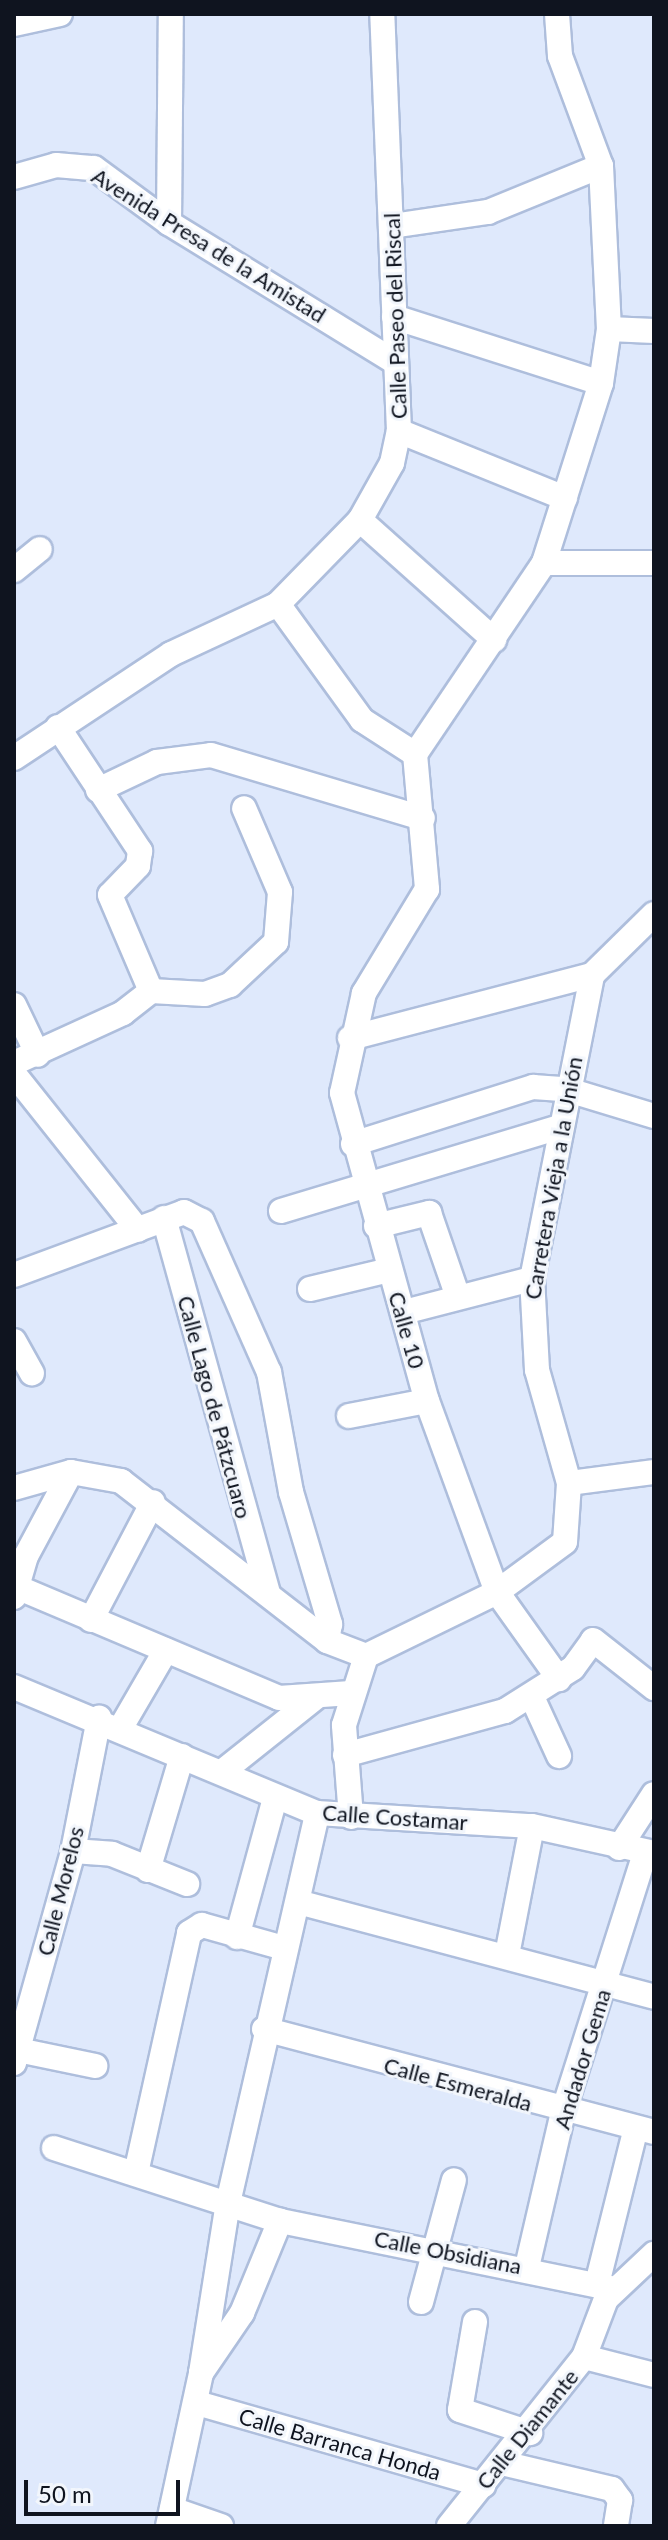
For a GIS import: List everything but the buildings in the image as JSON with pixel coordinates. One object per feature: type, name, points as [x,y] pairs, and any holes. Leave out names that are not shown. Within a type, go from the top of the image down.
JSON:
[{"type":"street","points":[[14,24],[60,14]]},
{"type":"street","points":[[169,223],[171,14]]},
{"type":"street","name":"Calle Paseo del Riscal","points":[[14,758],[171,654],[278,604],[360,520],[392,463],[399,431],[382,14]]},
{"type":"street","points":[[278,604],[362,720],[415,754],[544,563],[601,383],[609,329],[601,166],[560,56],[557,14]]},
{"type":"street","name":"Avenida Presa de la Amistad","points":[[14,177],[56,165],[94,168],[169,223],[395,362]]},
{"type":"street","points":[[392,226],[488,212],[601,166]]},
{"type":"street","points":[[394,317],[601,383]]},
{"type":"street","points":[[609,329],[654,331]]},
{"type":"street","points":[[399,431],[565,498]]},
{"type":"street","points":[[360,520],[494,640]]},
{"type":"street","points":[[14,570],[40,549]]},
{"type":"street","points":[[544,563],[654,563]]},
{"type":"street","points":[[58,727],[140,851],[138,866],[110,895],[151,991]]},
{"type":"street","name":"Calle 10","points":[[415,754],[427,889],[386,947],[350,1038],[344,1064],[353,1144],[404,1312],[427,1401],[497,1592],[559,1679]]},
{"type":"street","points":[[98,790],[157,762],[211,755],[423,818]]},
{"type":"street","points":[[14,1063],[38,1055],[151,991],[205,994],[230,985],[276,942],[284,912],[244,808]]},
{"type":"street","points":[[350,1038],[592,975],[654,914]]},
{"type":"street","name":"Carretera Vieja a la Unión","points":[[366,1656],[497,1592],[565,1542],[569,1483],[537,1370],[532,1279],[565,1089],[592,975]]},
{"type":"street","points":[[14,1005],[38,1055]]},
{"type":"street","points":[[14,1074],[138,1230]]},
{"type":"street","points":[[353,1144],[533,1087],[565,1089],[654,1116]]},
{"type":"street","points":[[281,1211],[559,1127]]},
{"type":"street","points":[[376,1226],[429,1213],[458,1297]]},
{"type":"street","points":[[14,1275],[164,1218],[193,1214],[233,1285],[269,1372],[291,1492],[330,1624],[327,1641]]},
{"type":"street","name":"Calle Lago de Pátzcuaro","points":[[164,1218],[269,1595]]},
{"type":"street","points":[[310,1289],[389,1270]]},
{"type":"street","points":[[404,1312],[532,1279]]},
{"type":"street","points":[[14,1341],[32,1373]]},
{"type":"street","points":[[349,1416],[427,1401]]},
{"type":"street","points":[[14,1488],[71,1472],[121,1481],[153,1502],[327,1641],[366,1656],[351,1693],[345,1755],[351,1817]]},
{"type":"street","points":[[71,1472],[26,1556],[16,1592],[279,1698],[315,1698],[351,1693]]},
{"type":"street","points":[[569,1483],[654,1472]]},
{"type":"street","points":[[91,1620],[153,1502]]},
{"type":"street","points":[[345,1755],[471,1725],[532,1697],[559,1679],[593,1640],[654,1688]]},
{"type":"street","name":"Calle Morelos","points":[[16,2056],[110,1723],[166,1650]]},
{"type":"street","name":"Calle Costamar","points":[[16,1694],[110,1723],[275,1798],[317,1813],[532,1826],[649,1853]]},
{"type":"street","points":[[532,1697],[559,1756]]},
{"type":"street","points":[[222,1772],[315,1698]]},
{"type":"street","points":[[148,1870],[182,1756]]},
{"type":"street","points":[[619,1848],[654,1794]]},
{"type":"street","points":[[237,1937],[275,1798]]},
{"type":"street","points":[[221,2526],[170,2518],[197,2403],[228,2203],[264,2029],[298,1902],[317,1813]]},
{"type":"street","points":[[507,1955],[532,1826]]},
{"type":"street","points":[[73,1851],[99,1850],[187,1884]]},
{"type":"street","name":"Andador Gema","points":[[527,2267],[563,2112],[649,1853]]},
{"type":"street","points":[[298,1902],[507,1955],[654,1997]]},
{"type":"street","points":[[136,2173],[189,1933],[202,1925],[284,1948]]},
{"type":"street","name":"Calle Esmeralda","points":[[264,2029],[563,2112],[645,2130]]},
{"type":"street","points":[[16,2056],[95,2066]]},
{"type":"street","name":"Calle Diamante","points":[[449,2526],[530,2433],[584,2357],[606,2287],[645,2130]]},
{"type":"street","points":[[54,2148],[280,2221],[242,2313],[201,2373]]},
{"type":"street","points":[[421,2302],[454,2180]]},
{"type":"street","name":"Calle Obsidiana","points":[[280,2221],[527,2267],[606,2287]]},
{"type":"street","name":"Calle Diamante","points":[[606,2287],[654,2254]]},
{"type":"street","points":[[475,2322],[460,2410],[530,2433]]},
{"type":"street","points":[[584,2357],[654,2375]]},
{"type":"street","name":"Calle Barranca Honda","points":[[197,2403],[483,2485]]},
{"type":"street","points":[[502,2463],[612,2489],[617,2522]]}]
